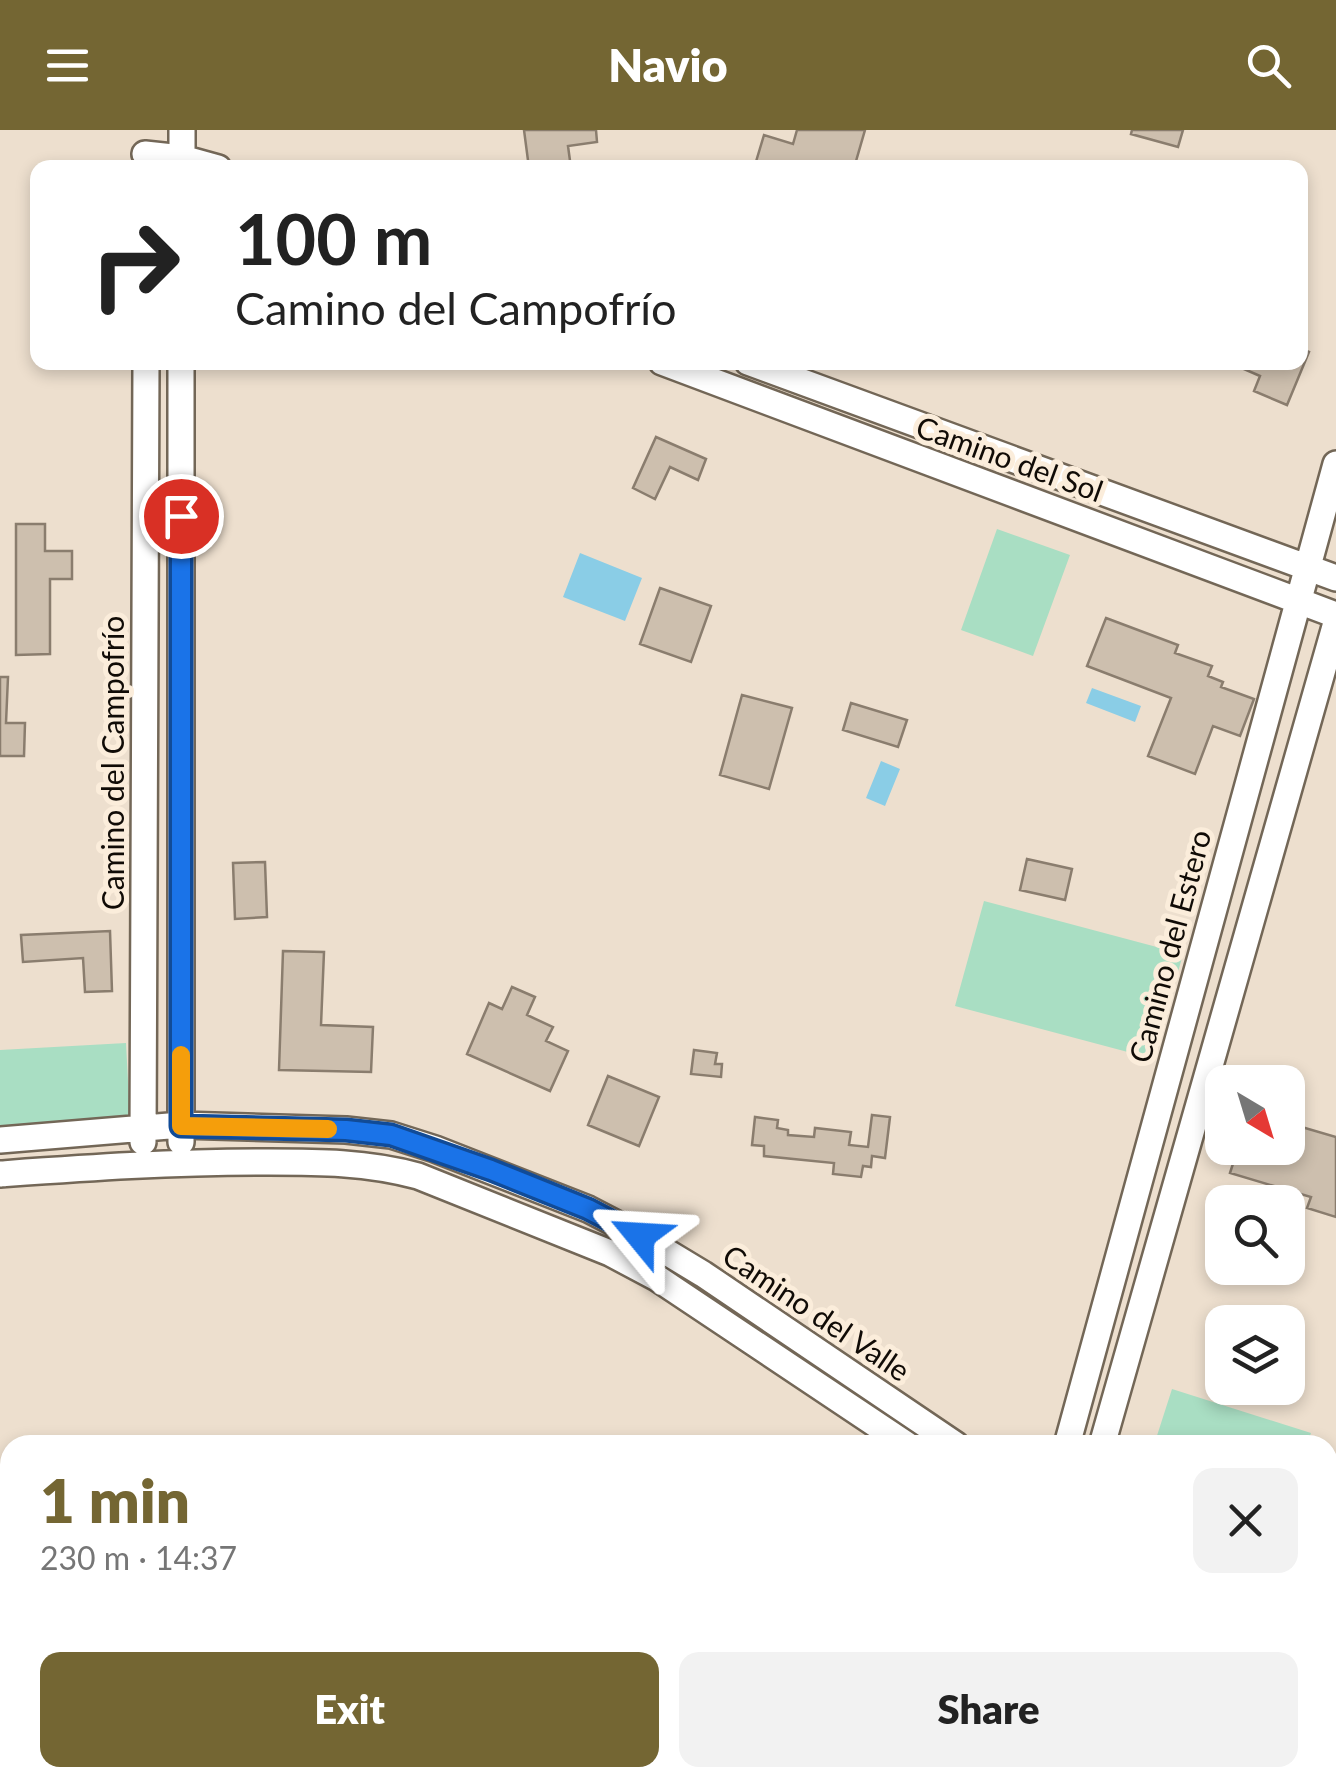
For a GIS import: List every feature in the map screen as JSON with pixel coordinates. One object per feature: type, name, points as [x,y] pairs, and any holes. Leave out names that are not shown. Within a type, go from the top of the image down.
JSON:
[{"type":"street","points":[[182,130],[182,160]]},
{"type":"street","points":[[146,150],[174,160]]},
{"type":"street","name":"Camino del Campofrío","points":[[144,1164],[146,370]]},
{"type":"street","points":[[181,370],[181,1162]]},
{"type":"street","name":"Camino del Sol","points":[[683,370],[1336,615]]},
{"type":"street","name":"Camino del Sol","points":[[770,370],[1336,578]]},
{"type":"street","name":"Camino del Estero","points":[[1070,1435],[1336,464]]},
{"type":"street","points":[[1105,1435],[1336,623]]},
{"type":"street","name":"Camino del Valle","points":[[0,1140],[181,1126],[346,1130],[391,1135],[556,1196],[640,1236],[703,1274],[941,1435]]},
{"type":"street","name":"Camino del Valle","points":[[0,1174],[181,1162],[344,1162],[402,1172],[473,1196],[610,1254],[656,1278],[892,1435]]},
{"type":"green space","points":[[997,529],[1070,555],[1033,656],[961,630]]},
{"type":"green space","points":[[984,901],[1183,954],[1154,1059],[955,1006]]},
{"type":"green space","points":[[126,1043],[130,1119],[0,1126],[0,1050]]},
{"type":"green space","points":[[1172,1389],[1205,1399],[1205,1405],[1223,1405],[1310,1435],[1157,1435]]},
{"type":"water","points":[[580,553],[642,578],[625,621],[563,597]]},
{"type":"water","points":[[1092,688],[1141,706],[1135,722],[1086,703]]},
{"type":"water","points":[[881,761],[900,769],[885,806],[866,798]]},
{"type":"building","points":[[524,130],[596,130],[597,142],[568,146],[570,160],[528,160]]},
{"type":"building","points":[[797,130],[865,130],[856,160],[756,160],[764,135],[793,144]]},
{"type":"building","points":[[1132,130],[1183,130],[1178,147],[1131,134]]},
{"type":"building","points":[[1246,370],[1302,370],[1287,405],[1254,391],[1260,376]]},
{"type":"building","points":[[656,437],[706,459],[698,480],[670,467],[655,499],[633,488]]},
{"type":"building","points":[[16,524],[45,524],[45,551],[72,551],[72,579],[50,579],[50,654],[16,655]]},
{"type":"building","points":[[660,588],[711,606],[691,662],[640,644]]},
{"type":"building","points":[[1106,618],[1178,645],[1175,653],[1212,666],[1208,676],[1223,682],[1221,687],[1254,699],[1240,736],[1213,726],[1195,774],[1148,756],[1171,698],[1087,666]]},
{"type":"building","points":[[0,677],[8,677],[6,723],[25,723],[24,756],[0,756]]},
{"type":"building","points":[[742,695],[792,708],[769,789],[720,775]]},
{"type":"building","points":[[851,703],[907,720],[898,747],[843,730]]},
{"type":"building","points":[[1027,859],[1072,869],[1065,900],[1020,890]]},
{"type":"building","points":[[265,862],[267,917],[235,919],[233,863]]},
{"type":"building","points":[[110,931],[112,991],[85,992],[83,958],[23,962],[21,935]]},
{"type":"building","points":[[283,951],[324,952],[321,1025],[373,1027],[371,1072],[279,1070]]},
{"type":"building","points":[[512,987],[535,997],[527,1015],[553,1027],[546,1041],[568,1051],[550,1091],[467,1054],[489,1003],[502,1009]]},
{"type":"building","points":[[694,1050],[717,1053],[715,1064],[722,1064],[721,1077],[691,1074]]},
{"type":"building","points":[[608,1076],[659,1097],[639,1146],[588,1125]]},
{"type":"building","points":[[872,1115],[890,1117],[885,1158],[872,1156],[871,1167],[863,1166],[861,1177],[833,1174],[834,1163],[764,1156],[764,1146],[752,1145],[755,1117],[778,1120],[777,1128],[788,1130],[788,1135],[814,1137],[815,1128],[851,1132],[849,1145],[868,1147]]},
{"type":"building","points":[[1305,1128],[1336,1137],[1336,1217],[1307,1208],[1311,1197],[1305,1195],[1305,1185],[1270,1185],[1230,1173],[1233,1165],[1305,1165]]},
{"type":"slow traffic","points":[[181,1055],[181,1126],[328,1129]]},
{"type":"route","points":[[181,516],[181,1126],[346,1130],[391,1135],[588,1209],[640,1236]]}]
